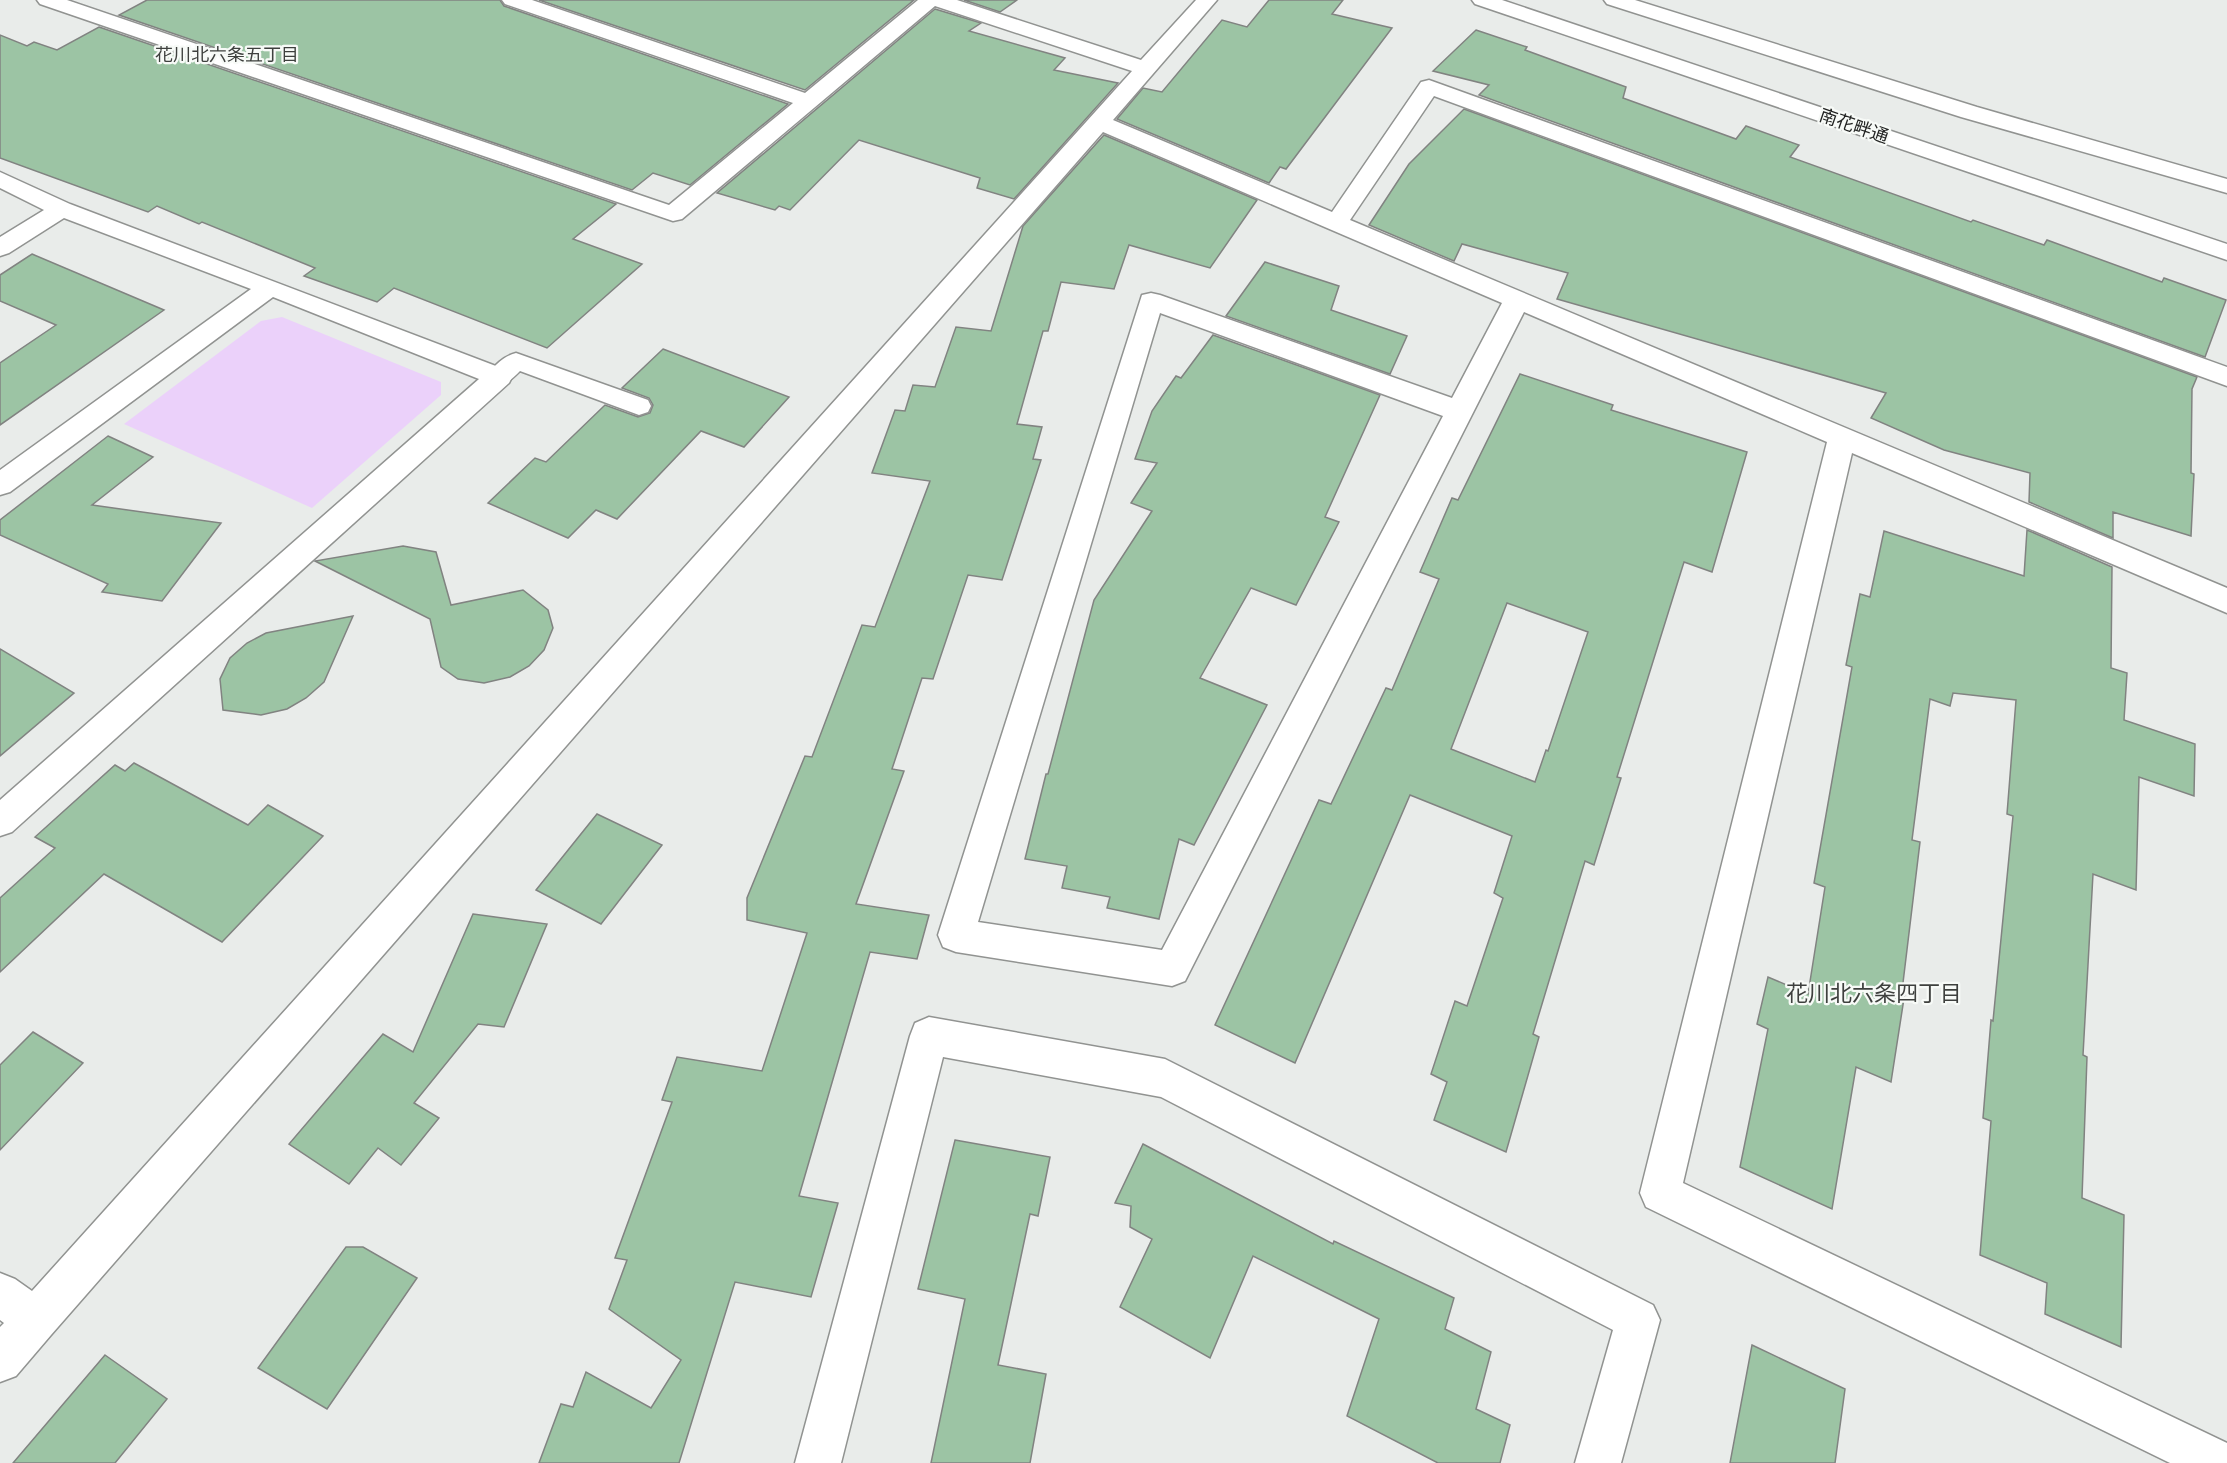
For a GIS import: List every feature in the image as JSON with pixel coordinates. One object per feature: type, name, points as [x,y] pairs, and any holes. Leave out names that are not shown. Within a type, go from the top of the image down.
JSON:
[{"type":"street","points":[[47,0],[673,214],[930,0]]},
{"type":"street","points":[[91,15],[119,0]]},
{"type":"street","points":[[512,0],[808,101]]},
{"type":"street","points":[[937,0],[1146,69]]},
{"type":"street","points":[[0,1360],[1207,0]]},
{"type":"street","points":[[1614,0],[1969,112],[2227,186]]},
{"type":"street","name":"南花畔通","points":[[1489,1],[2227,252]]},
{"type":"street","points":[[1336,223],[1430,87],[2227,377]]},
{"type":"street","points":[[1099,122],[2227,602]]},
{"type":"street","points":[[0,179],[62,209],[270,287],[499,377],[0,821]]},
{"type":"street","points":[[0,248],[62,209]]},
{"type":"street","points":[[0,485],[270,287]]},
{"type":"street","points":[[1459,411],[1151,301],[956,935],[1172,969],[1459,411],[1516,300]]},
{"type":"street","points":[[1842,438],[1660,1193],[2218,1463]]},
{"type":"street","points":[[818,1463],[928,1036],[1165,1078],[1638,1320],[1598,1463]]},
{"type":"street","points":[[0,1294],[36,1320]]},
{"type":"lane","points":[[499,377],[516,361],[639,406]]},
{"type":"shaded area","points":[[282,317],[441,382],[441,395],[312,508],[124,424],[261,321]]},
{"type":"building","points":[[147,0],[500,0],[504,6],[788,104],[690,185],[653,173],[632,190],[119,15]]},
{"type":"building","points":[[539,0],[914,0],[805,90]]},
{"type":"building","points":[[964,0],[1017,0],[1000,12]]},
{"type":"building","points":[[1269,0],[1343,0],[1332,14],[1392,28],[1286,169],[1280,167],[1269,183],[1117,119],[1143,88],[1162,92],[1222,20],[1247,27]]},
{"type":"building","points":[[935,9],[981,23],[969,31],[1065,58],[1054,70],[1118,83],[1014,199],[977,188],[980,178],[859,140],[790,210],[779,206],[775,210],[717,193]]},
{"type":"building","points":[[99,27],[616,204],[573,239],[642,264],[547,348],[394,288],[377,302],[304,276],[315,268],[202,222],[199,224],[157,206],[148,212],[0,158],[0,35],[27,46],[34,42],[57,50]]},
{"type":"building","points":[[1476,30],[1527,47],[1525,50],[1626,87],[1623,98],[1736,139],[1746,126],[1799,145],[1790,157],[1971,222],[1973,220],[2044,245],[2047,240],[2162,282],[2164,278],[2226,300],[2205,357],[1479,95],[1489,85],[1433,71]]},
{"type":"building","points":[[1464,109],[2197,377],[2192,389],[2191,473],[2194,474],[2191,536],[2113,512],[2113,538],[2029,502],[2030,473],[1944,450],[1871,418],[1886,393],[1557,299],[1568,273],[1462,244],[1454,261],[1369,225],[1409,164]]},
{"type":"building","points":[[1104,135],[1257,200],[1210,268],[1129,245],[1114,289],[1061,282],[1048,331],[1043,331],[1017,424],[1042,427],[1033,459],[1041,460],[1002,580],[968,575],[933,679],[922,678],[892,769],[904,771],[856,904],[929,915],[917,959],[870,952],[799,1196],[838,1203],[811,1297],[735,1282],[679,1463],[539,1463],[561,1404],[573,1407],[586,1372],[651,1408],[681,1360],[609,1309],[627,1260],[615,1258],[672,1102],[662,1100],[677,1057],[762,1071],[807,933],[747,920],[747,898],[805,756],[812,757],[862,625],[875,627],[930,481],[872,473],[895,410],[905,411],[913,385],[935,387],[956,327],[991,331],[1023,226]]},
{"type":"building","points":[[32,254],[164,310],[0,425],[0,363],[56,325],[0,301],[0,275]]},
{"type":"building","points":[[1265,262],[1339,286],[1331,310],[1407,336],[1390,374],[1226,316]]},
{"type":"building","points":[[1213,335],[1380,395],[1325,517],[1339,522],[1296,605],[1251,588],[1200,678],[1267,705],[1194,845],[1179,839],[1159,919],[1107,908],[1110,897],[1062,888],[1067,866],[1025,859],[1094,600],[1152,511],[1131,503],[1157,463],[1135,459],[1152,411],[1176,376],[1181,378]]},
{"type":"building","points":[[663,349],[789,397],[744,447],[701,431],[617,519],[596,510],[568,538],[488,503],[535,458],[546,462],[605,405],[638,417],[650,413],[653,405],[649,398],[622,388]]},
{"type":"building","points":[[1520,374],[1613,405],[1611,410],[1747,452],[1712,572],[1684,562],[1617,777],[1621,778],[1594,865],[1585,861],[1533,1034],[1539,1037],[1506,1152],[1434,1120],[1447,1082],[1431,1074],[1455,1001],[1467,1006],[1503,898],[1494,893],[1512,836],[1410,795],[1295,1063],[1215,1025],[1319,800],[1331,804],[1386,688],[1392,690],[1439,579],[1420,572],[1452,498],[1458,500]],"holes":[[[1507,603],[1588,632],[1548,751],[1546,750],[1535,782],[1451,749]]]},
{"type":"building","points":[[108,436],[153,457],[92,505],[221,523],[162,601],[102,592],[108,584],[0,535],[0,520]]},
{"type":"building","points":[[2027,530],[2112,567],[2111,668],[2127,673],[2124,720],[2195,744],[2194,796],[2139,777],[2136,890],[2093,874],[2083,1055],[2087,1057],[2082,1198],[2124,1215],[2121,1347],[2045,1314],[2047,1283],[1980,1255],[1991,1121],[1983,1118],[2013,816],[2007,814],[2016,700],[1953,693],[1950,706],[1930,699],[1912,840],[1920,842],[1902,991],[1905,992],[1891,1082],[1856,1067],[1832,1209],[1740,1167],[1768,1029],[1757,1024],[1768,977],[1808,994],[1825,887],[1814,883],[1852,667],[1846,665],[1860,594],[1870,597],[1884,531],[2024,576]]},
{"type":"building","points":[[403,546],[436,552],[451,605],[523,590],[548,610],[553,628],[544,650],[529,666],[510,677],[484,683],[458,679],[441,667],[430,619],[315,561]]},
{"type":"building","points":[[353,616],[324,682],[306,698],[287,709],[261,715],[223,710],[220,679],[230,658],[247,643],[266,633]]},
{"type":"building","points":[[0,649],[74,693],[0,756]]},
{"type":"building","points":[[134,763],[248,825],[268,805],[323,836],[222,942],[104,874],[0,972],[0,898],[55,848],[35,837],[115,765],[125,771]]},
{"type":"building","points":[[597,814],[662,845],[601,924],[536,890]]},
{"type":"building","points":[[473,914],[547,924],[504,1027],[478,1024],[414,1103],[439,1118],[401,1165],[378,1148],[349,1184],[289,1144],[383,1034],[413,1052]]},
{"type":"building","points":[[33,1032],[83,1063],[0,1150],[0,1065]]},
{"type":"building","points":[[955,1140],[1050,1157],[1038,1216],[1030,1214],[998,1365],[1046,1374],[1030,1463],[931,1463],[965,1299],[918,1289]]},
{"type":"building","points":[[1143,1144],[1333,1244],[1334,1241],[1454,1298],[1445,1329],[1491,1352],[1476,1409],[1510,1425],[1500,1463],[1438,1463],[1347,1416],[1379,1319],[1253,1256],[1210,1358],[1120,1307],[1152,1239],[1130,1227],[1131,1206],[1115,1203]]},
{"type":"building","points":[[346,1247],[363,1247],[417,1278],[327,1409],[258,1368]]},
{"type":"building","points":[[1752,1345],[1845,1389],[1835,1463],[1730,1463]]},
{"type":"building","points":[[105,1355],[167,1399],[115,1463],[13,1463]]},
{"type":"district","name":"花川北六条五丁目","points":[[227,55]]},
{"type":"district","name":"花川北六条四丁目","points":[[1874,993]]}]
